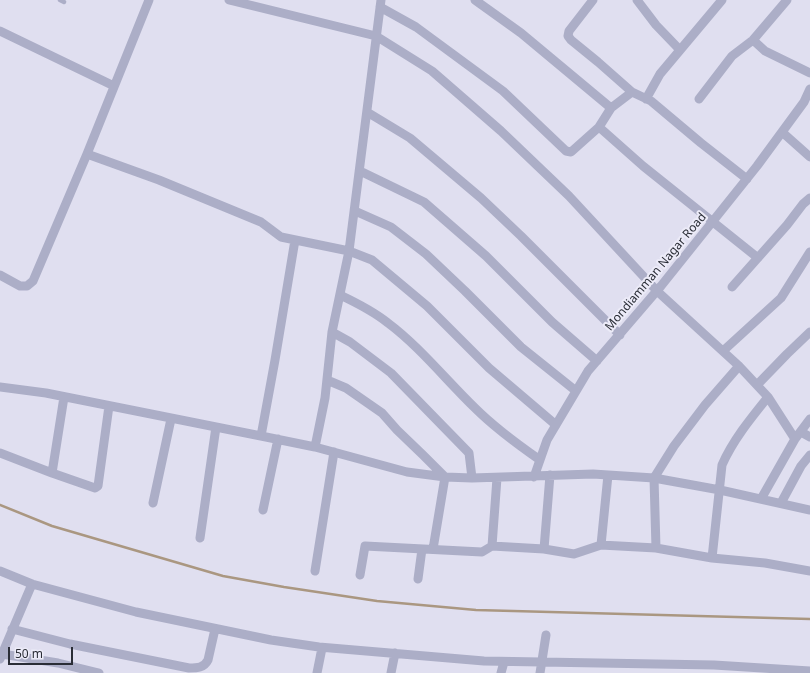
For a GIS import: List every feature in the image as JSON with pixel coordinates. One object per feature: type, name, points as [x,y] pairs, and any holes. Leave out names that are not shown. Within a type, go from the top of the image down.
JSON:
[{"type":"street","points":[[0,275],[20,286],[27,286],[33,281],[87,154],[149,0]]},
{"type":"street","points":[[229,0],[376,36],[432,71],[501,131],[569,196],[657,291],[723,351],[757,385],[768,397],[795,439]]},
{"type":"street","points":[[475,0],[521,33],[611,108]]},
{"type":"street","points":[[593,0],[569,31],[568,36],[571,40],[632,92],[651,101],[747,179]]},
{"type":"street","points":[[637,0],[656,25],[680,50]]},
{"type":"street","points":[[646,99],[660,74],[722,0]]},
{"type":"street","points":[[699,99],[732,56],[753,40],[787,0]]},
{"type":"street","points":[[315,447],[325,398],[332,332],[350,251],[380,4],[450,50],[504,91],[566,151],[571,152],[576,149],[599,127],[611,108],[632,92]]},
{"type":"street","points":[[0,31],[114,86]]},
{"type":"street","points":[[753,40],[765,51],[810,73]]},
{"type":"street","name":"Mondiamman Nagar Road","points":[[534,477],[547,440],[588,371],[657,291],[747,179],[804,102],[810,89]]},
{"type":"street","points":[[367,112],[410,138],[481,198],[620,335]]},
{"type":"street","points":[[599,127],[643,166],[758,258]]},
{"type":"street","points":[[782,132],[810,157]]},
{"type":"street","points":[[87,154],[159,180],[261,222],[281,237],[350,251],[372,260],[427,306],[489,368],[556,425]]},
{"type":"street","points":[[360,171],[424,202],[486,256],[522,294],[597,361]]},
{"type":"street","points":[[732,287],[787,225],[803,204],[810,198]]},
{"type":"street","points":[[355,211],[392,227],[426,254],[521,346],[576,391]]},
{"type":"street","points":[[261,436],[295,240]]},
{"type":"street","points":[[723,351],[781,298],[810,252]]},
{"type":"street","points":[[340,295],[365,307],[389,323],[416,348],[476,410],[509,438],[540,460]]},
{"type":"street","points":[[332,332],[350,342],[391,373],[469,453],[472,478]]},
{"type":"street","points":[[757,385],[810,332]]},
{"type":"street","points":[[656,548],[654,478],[687,428],[738,366]]},
{"type":"street","points":[[327,380],[346,388],[382,413],[445,478]]},
{"type":"street","points":[[0,387],[64,397],[278,439],[315,447],[407,472],[445,478],[534,477],[550,475],[608,475],[654,478],[720,490],[810,510]]},
{"type":"street","points":[[52,473],[64,397]]},
{"type":"street","points":[[712,558],[722,465],[727,453],[768,397]]},
{"type":"street","points":[[0,453],[95,488],[98,486],[109,406]]},
{"type":"street","points":[[154,503],[171,418]]},
{"type":"street","points":[[761,499],[795,439],[810,419]]},
{"type":"street","points":[[200,538],[216,427]]},
{"type":"street","points":[[801,432],[810,437]]},
{"type":"street","points":[[263,510],[278,439]]},
{"type":"street","points":[[315,571],[334,452]]},
{"type":"street","points":[[781,503],[801,466],[810,455]]},
{"type":"street","points":[[544,548],[550,475]]},
{"type":"street","points":[[601,545],[608,475]]},
{"type":"street","points":[[433,549],[445,478]]},
{"type":"street","points":[[492,546],[497,478]]},
{"type":"street","points":[[360,575],[365,546],[482,552],[492,546],[544,548],[574,554],[601,545],[656,548],[712,558],[765,563],[810,571]]},
{"type":"street","points":[[418,579],[422,549]]},
{"type":"street","points":[[0,571],[32,584],[136,612],[271,640],[322,648],[504,662],[542,662],[675,669],[810,672]]},
{"type":"street","points":[[32,584],[1,656],[58,663],[99,673]]},
{"type":"street","points":[[12,629],[70,644],[189,668],[199,668],[206,664],[215,629]]},
{"type":"street","points":[[540,673],[546,635]]},
{"type":"street","points":[[317,673],[322,648]]},
{"type":"street","points":[[392,673],[396,653]]},
{"type":"street","points":[[501,673],[504,662]]},
{"type":"waterway","points":[[0,505],[52,526],[223,576],[377,601],[476,610],[810,619]]}]
